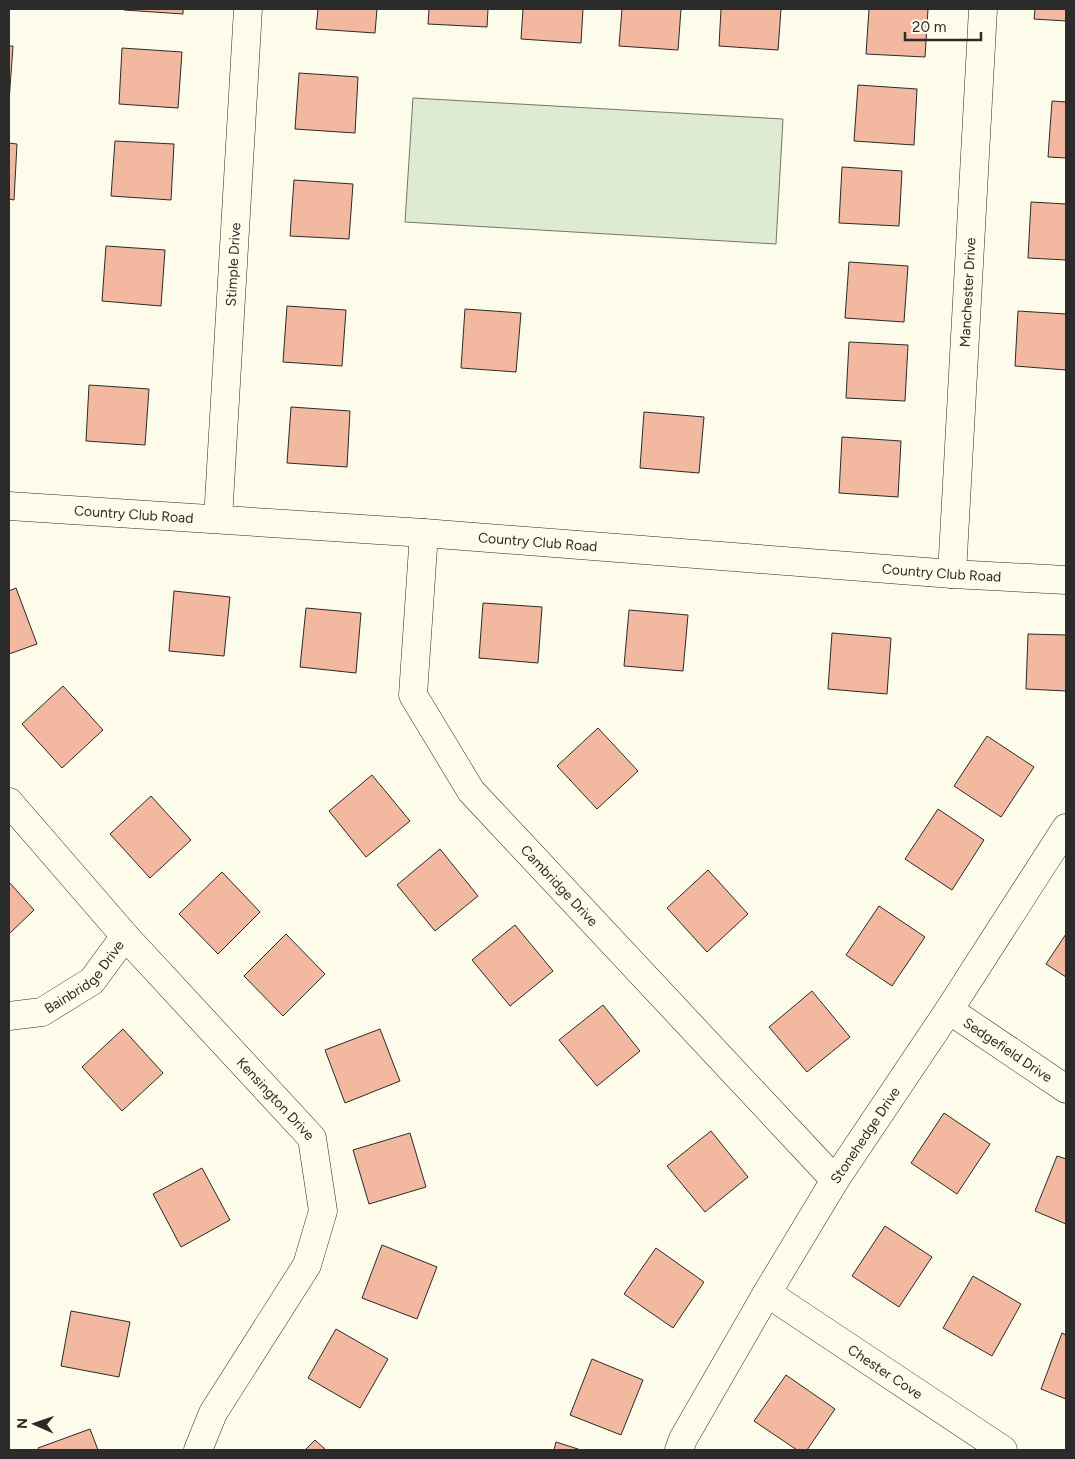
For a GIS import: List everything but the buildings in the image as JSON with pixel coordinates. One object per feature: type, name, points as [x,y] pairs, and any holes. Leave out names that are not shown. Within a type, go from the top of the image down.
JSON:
[{"type":"street","name":"Stimple Drive","points":[[218,519],[248,9]]},
{"type":"street","name":"Manchester Drive","points":[[952,574],[983,9]]},
{"type":"street","name":"Country Club Road","points":[[9,506],[424,533],[952,574],[1066,580]]},
{"type":"street","name":"Cambridge Drive","points":[[424,533],[413,695],[471,791],[835,1180]]},
{"type":"street","name":"Kensington Drive","points":[[9,802],[125,936],[312,1138],[322,1211],[307,1265],[213,1413],[198,1450]]},
{"type":"street","name":"Stonehedge Drive","points":[[679,1450],[767,1293],[835,1180],[949,1010],[1066,828]]},
{"type":"street","name":"Bainbridge Drive","points":[[9,1016],[42,1012],[92,981],[125,936]]},
{"type":"street","name":"Sedgefield Drive","points":[[949,1010],[1066,1090]]},
{"type":"street","name":"Chester Cove","points":[[767,1293],[1004,1450]]},
{"type":"green space","points":[[413,98],[783,119],[776,244],[405,222]]}]
